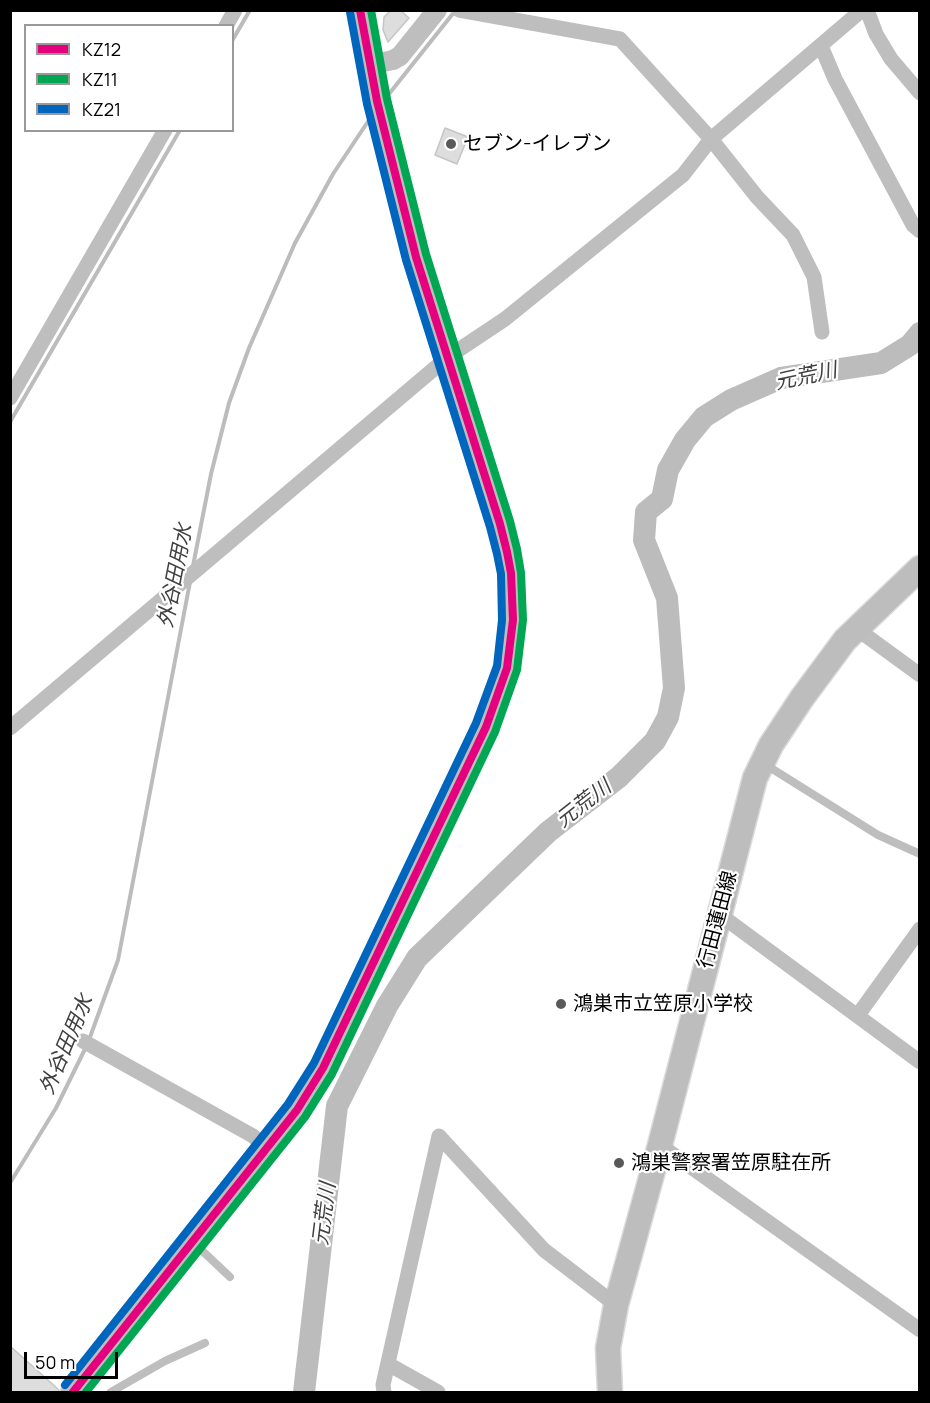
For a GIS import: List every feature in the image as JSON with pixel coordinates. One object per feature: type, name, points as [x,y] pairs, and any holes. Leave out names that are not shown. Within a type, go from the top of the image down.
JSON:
[{"type":"main road","points":[[73,1392],[267,1149],[297,1110],[323,1068],[486,727],[507,669],[513,620],[511,573],[500,524],[416,257],[369,65],[360,10]]},
{"type":"main road","name":"行田蓮田線","points":[[609,1392],[608,1348],[615,1305],[660,1145],[755,778],[771,745],[845,640],[919,570]]},
{"type":"street","points":[[227,24],[235,10]]},
{"type":"street","points":[[369,65],[393,60],[400,56],[437,10]]},
{"type":"street","points":[[459,10],[620,39],[711,139],[793,236],[814,277],[822,332]]},
{"type":"street","points":[[10,728],[448,357],[504,319],[683,174],[711,139],[864,10],[891,59],[920,93]]},
{"type":"street","points":[[821,46],[846,99],[913,225],[920,231]]},
{"type":"street","points":[[10,398],[164,132]]},
{"type":"street","points":[[857,629],[920,675]]},
{"type":"street","points":[[719,914],[920,1062]]},
{"type":"street","points":[[858,1015],[920,929]]},
{"type":"street","points":[[83,1041],[253,1136],[267,1149]]},
{"type":"street","points":[[384,1392],[383,1385],[439,1136],[544,1250],[615,1305]]},
{"type":"street","points":[[660,1145],[920,1330]]},
{"type":"street","points":[[388,1364],[438,1392]]},
{"type":"lane","points":[[762,763],[878,835],[920,854]]},
{"type":"lane","points":[[193,1242],[230,1277]]},
{"type":"lane","points":[[111,1392],[165,1361],[206,1343]]},
{"type":"building","points":[[400,10],[409,18],[388,42],[383,30],[384,17],[390,11]]},
{"type":"building","points":[[445,128],[468,137],[457,164],[435,155]]},
{"type":"building","points":[[10,1346],[59,1390],[59,1392],[10,1392]]},
{"type":"waterway","points":[[234,38],[250,10]]},
{"type":"waterway","name":"外谷田用水","points":[[385,99],[455,11]]},
{"type":"waterway","name":"外谷田用水","points":[[193,566],[211,474],[229,403],[249,348],[295,243],[333,174],[371,117]]},
{"type":"waterway","points":[[10,422],[179,132]]},
{"type":"waterway","name":"元荒川","points":[[304,1392],[337,1106],[387,1006],[417,958],[548,832],[619,777],[655,741],[668,717],[674,688],[667,598],[644,540],[646,512],[662,499],[668,470],[685,440],[704,417],[731,400],[781,378],[881,363],[910,345],[920,333]]},
{"type":"waterway","name":"外谷田用水","points":[[89,1040],[118,960],[190,582]]},
{"type":"waterway","name":"外谷田用水","points":[[10,1183],[56,1108],[86,1047]]},
{"type":"transit line","name":"KZ12","points":[[73,1392],[297,1110],[323,1068],[486,727],[507,668],[513,620],[511,573],[507,552],[416,257],[377,101],[360,10]]},
{"type":"transit line","name":"KZ11","points":[[86,1392],[305,1117],[332,1074],[495,732],[517,670],[523,620],[521,573],[517,549],[426,254],[387,99],[371,10]]},
{"type":"transit line","name":"KZ21","points":[[65,1385],[288,1104],[314,1063],[476,723],[497,666],[502,620],[501,574],[497,554],[406,260],[367,104],[350,12]]},
{"type":"place","name":"セブン-イレブン","points":[[451,144]]},
{"type":"place","name":"鴻巣市立笠原小学校","points":[[561,1004]]},
{"type":"place","name":"鴻巣警察署笠原駐在所","points":[[619,1163]]}]
